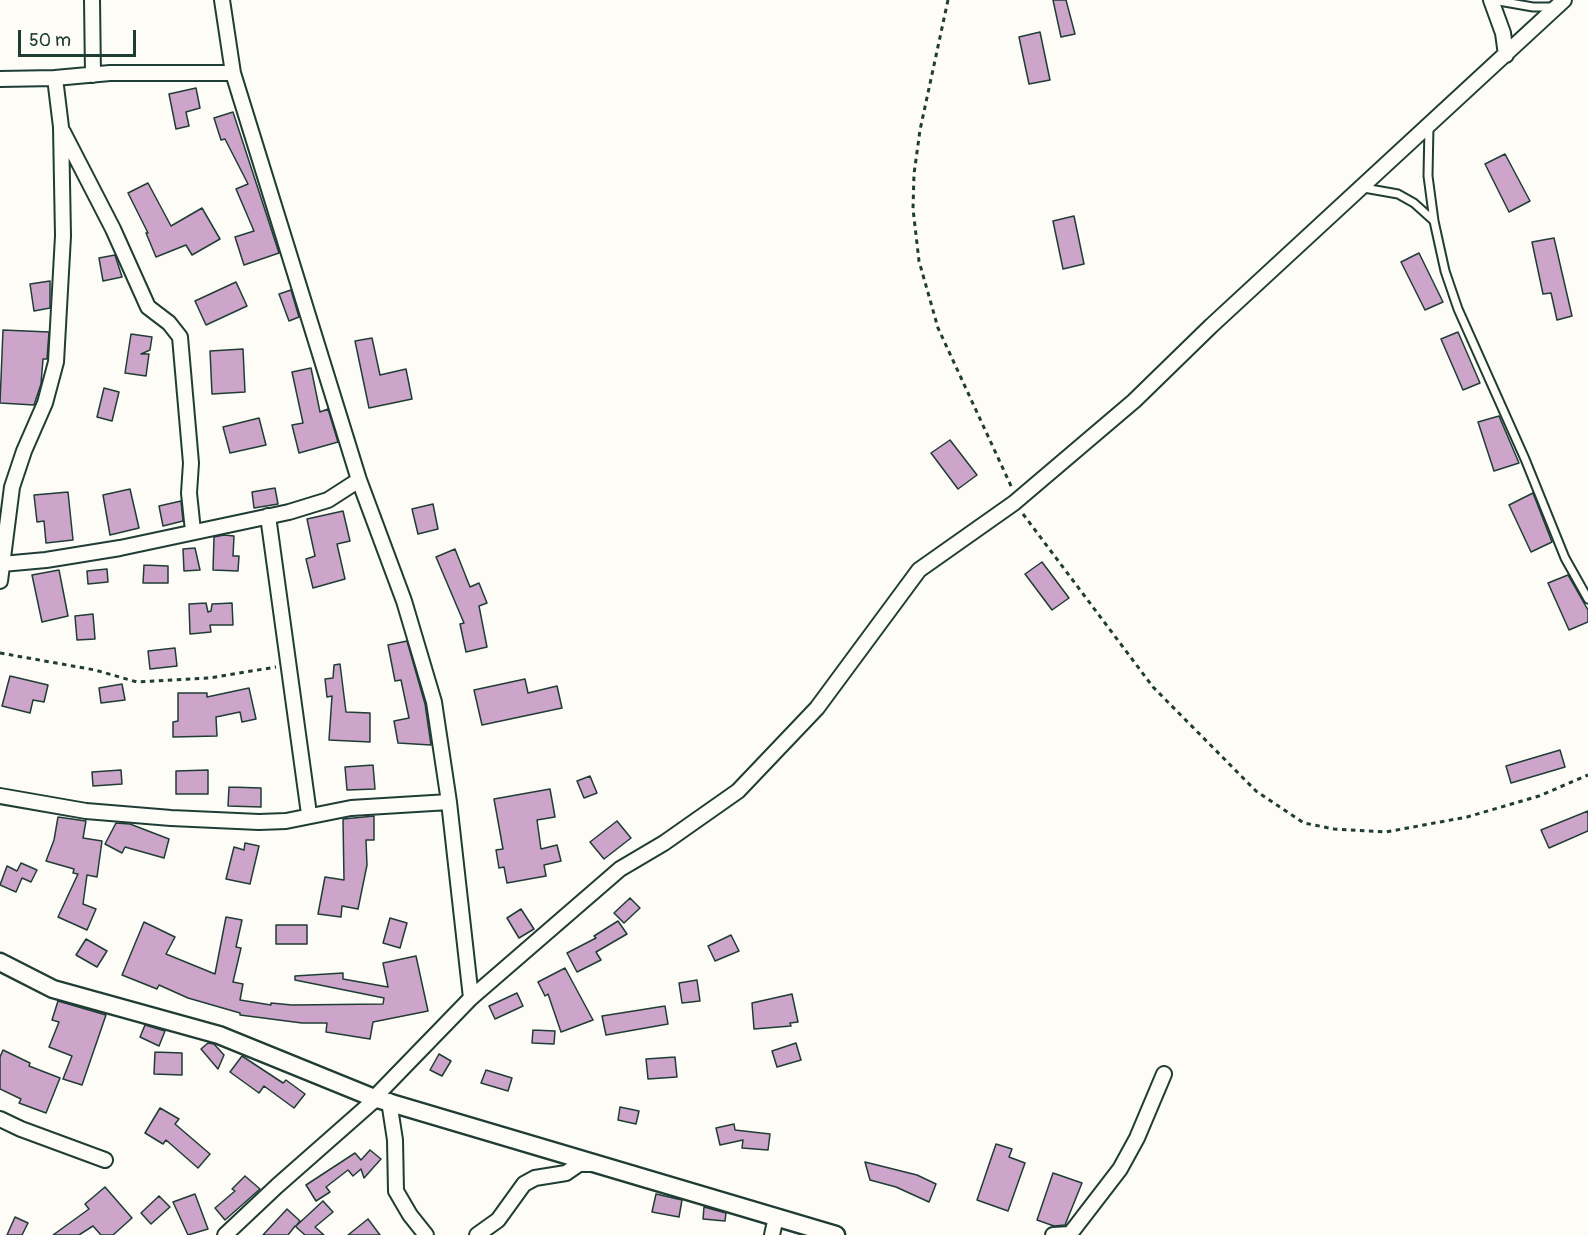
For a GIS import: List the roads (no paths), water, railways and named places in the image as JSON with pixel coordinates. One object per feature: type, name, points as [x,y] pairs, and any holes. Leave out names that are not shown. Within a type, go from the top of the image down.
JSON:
[{"type":"street","points":[[92,0],[93,75]]},
{"type":"street","points":[[222,0],[233,73],[359,480],[404,601],[434,702],[449,802],[471,998]]},
{"type":"street","points":[[1492,0],[1503,33],[1506,55]]},
{"type":"street","points":[[225,1235],[380,1099],[471,998],[620,869],[664,843],[738,790],[817,708],[919,570],[1016,502],[1134,401],[1560,4]]},
{"type":"street","points":[[0,79],[233,73]]},
{"type":"street","points":[[0,581],[12,487],[24,450],[45,403],[56,362],[63,236],[61,127],[55,78]]},
{"type":"street","points":[[61,127],[113,229],[148,307],[169,323],[180,337],[191,463],[189,493],[193,531]]},
{"type":"street","points":[[2,564],[99,551],[268,516],[328,500],[359,480]]},
{"type":"street","points":[[268,516],[309,814]]},
{"type":"street","points":[[0,795],[76,809],[171,818],[286,821],[309,814],[351,808],[449,802]]},
{"type":"street","points":[[0,962],[53,989],[219,1035],[380,1099],[836,1235]]},
{"type":"street","points":[[1053,1235],[1070,1234],[1128,1158],[1164,1074]]},
{"type":"street","points":[[380,1099],[395,1140],[396,1191],[406,1209],[426,1235]]},
{"type":"street","points":[[0,1119],[21,1130],[105,1160]]},
{"type":"street","points":[[477,1235],[498,1220],[524,1184],[535,1178],[566,1173],[579,1164],[595,1164]]},
{"type":"street","points":[[772,1235],[776,1217]]},
{"type":"lane","points":[[1492,0],[1533,7],[1560,4]]},
{"type":"lane","points":[[1429,126],[1428,176],[1434,220],[1458,309],[1507,417],[1565,558],[1588,599]]},
{"type":"lane","points":[[1361,187],[1398,194],[1414,203],[1434,220]]}]
